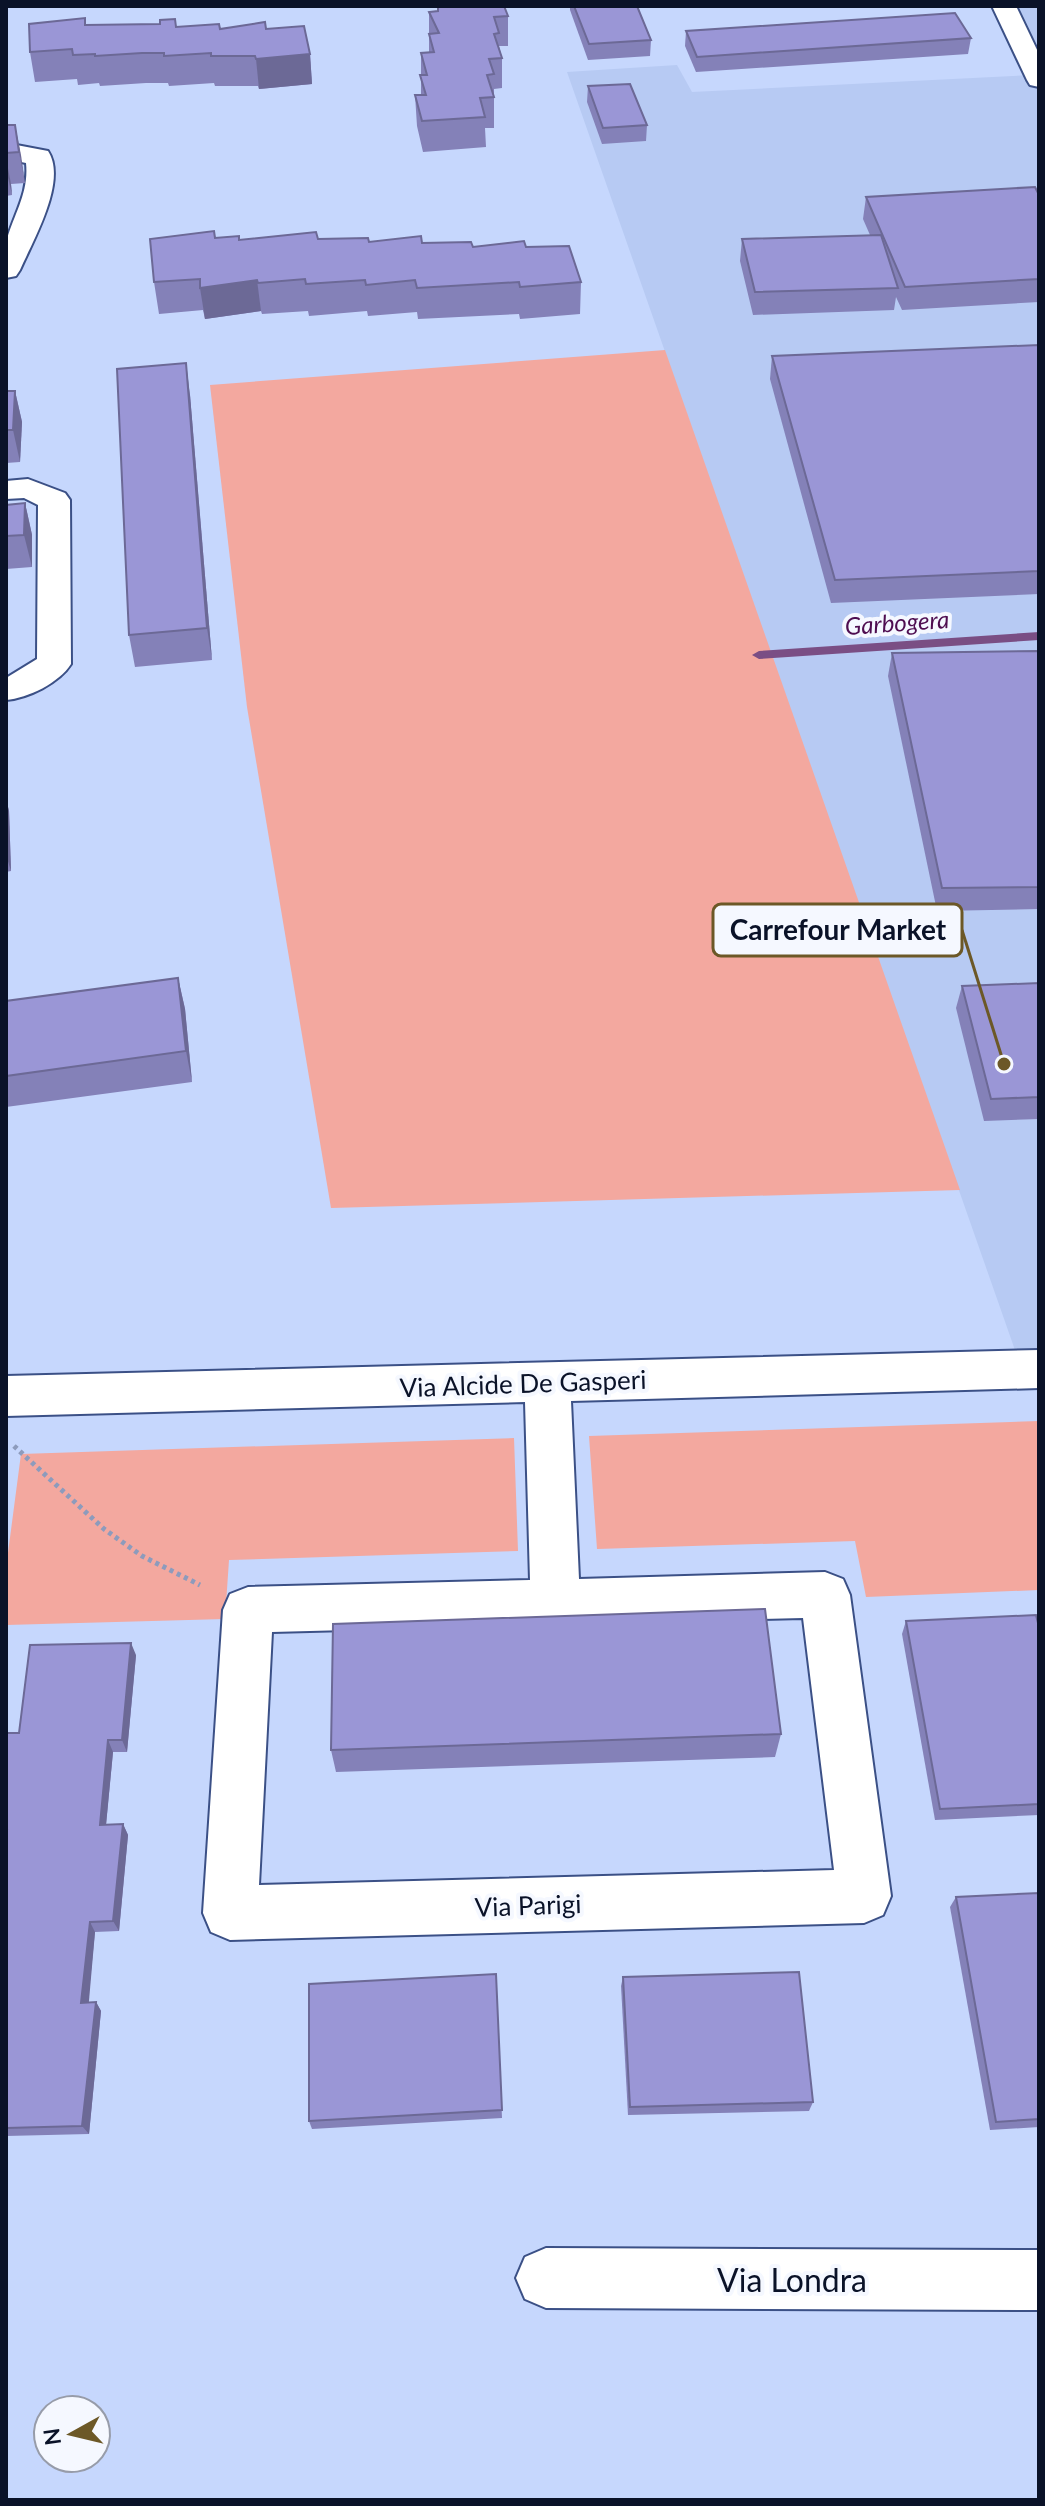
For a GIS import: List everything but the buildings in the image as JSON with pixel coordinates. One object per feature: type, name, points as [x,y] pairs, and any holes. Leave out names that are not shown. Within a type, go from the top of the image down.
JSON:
[{"type":"street","points":[[1004,6],[1039,80]]},
{"type":"street","points":[[6,151],[39,157],[42,172],[40,190],[6,270]]},
{"type":"street","points":[[6,490],[28,488],[54,500],[54,664],[16,688],[6,689]]},
{"type":"street","name":"Via Alcide De Gasperi","points":[[6,1396],[1039,1369]]},
{"type":"street","points":[[547,1382],[555,1602]]},
{"type":"street","name":"Via Parigi","points":[[825,1595],[864,1896],[230,1913],[248,1610],[555,1602],[825,1595]]},
{"type":"street","name":"Via Londra","points":[[546,2278],[1039,2280]]},
{"type":"path","points":[[6,1438],[104,1529],[142,1556],[248,1610]]},
{"type":"shaded area","points":[[999,6],[1039,6],[1039,1352],[1016,1353],[567,72],[677,65],[692,92],[1032,75]]},
{"type":"shaded area","points":[[665,350],[960,1190],[331,1208],[247,707],[210,385]]},
{"type":"shaded area","points":[[1039,1421],[1039,1590],[866,1597],[855,1541],[597,1549],[589,1436]]},
{"type":"shaded area","points":[[514,1438],[518,1551],[229,1560],[225,1619],[6,1625],[6,1568],[21,1454]]},
{"type":"waterway","name":"Garbogera","points":[[759,655],[1039,636]]},
{"type":"place","name":"Carrefour Market","points":[[1004,1064]]}]
